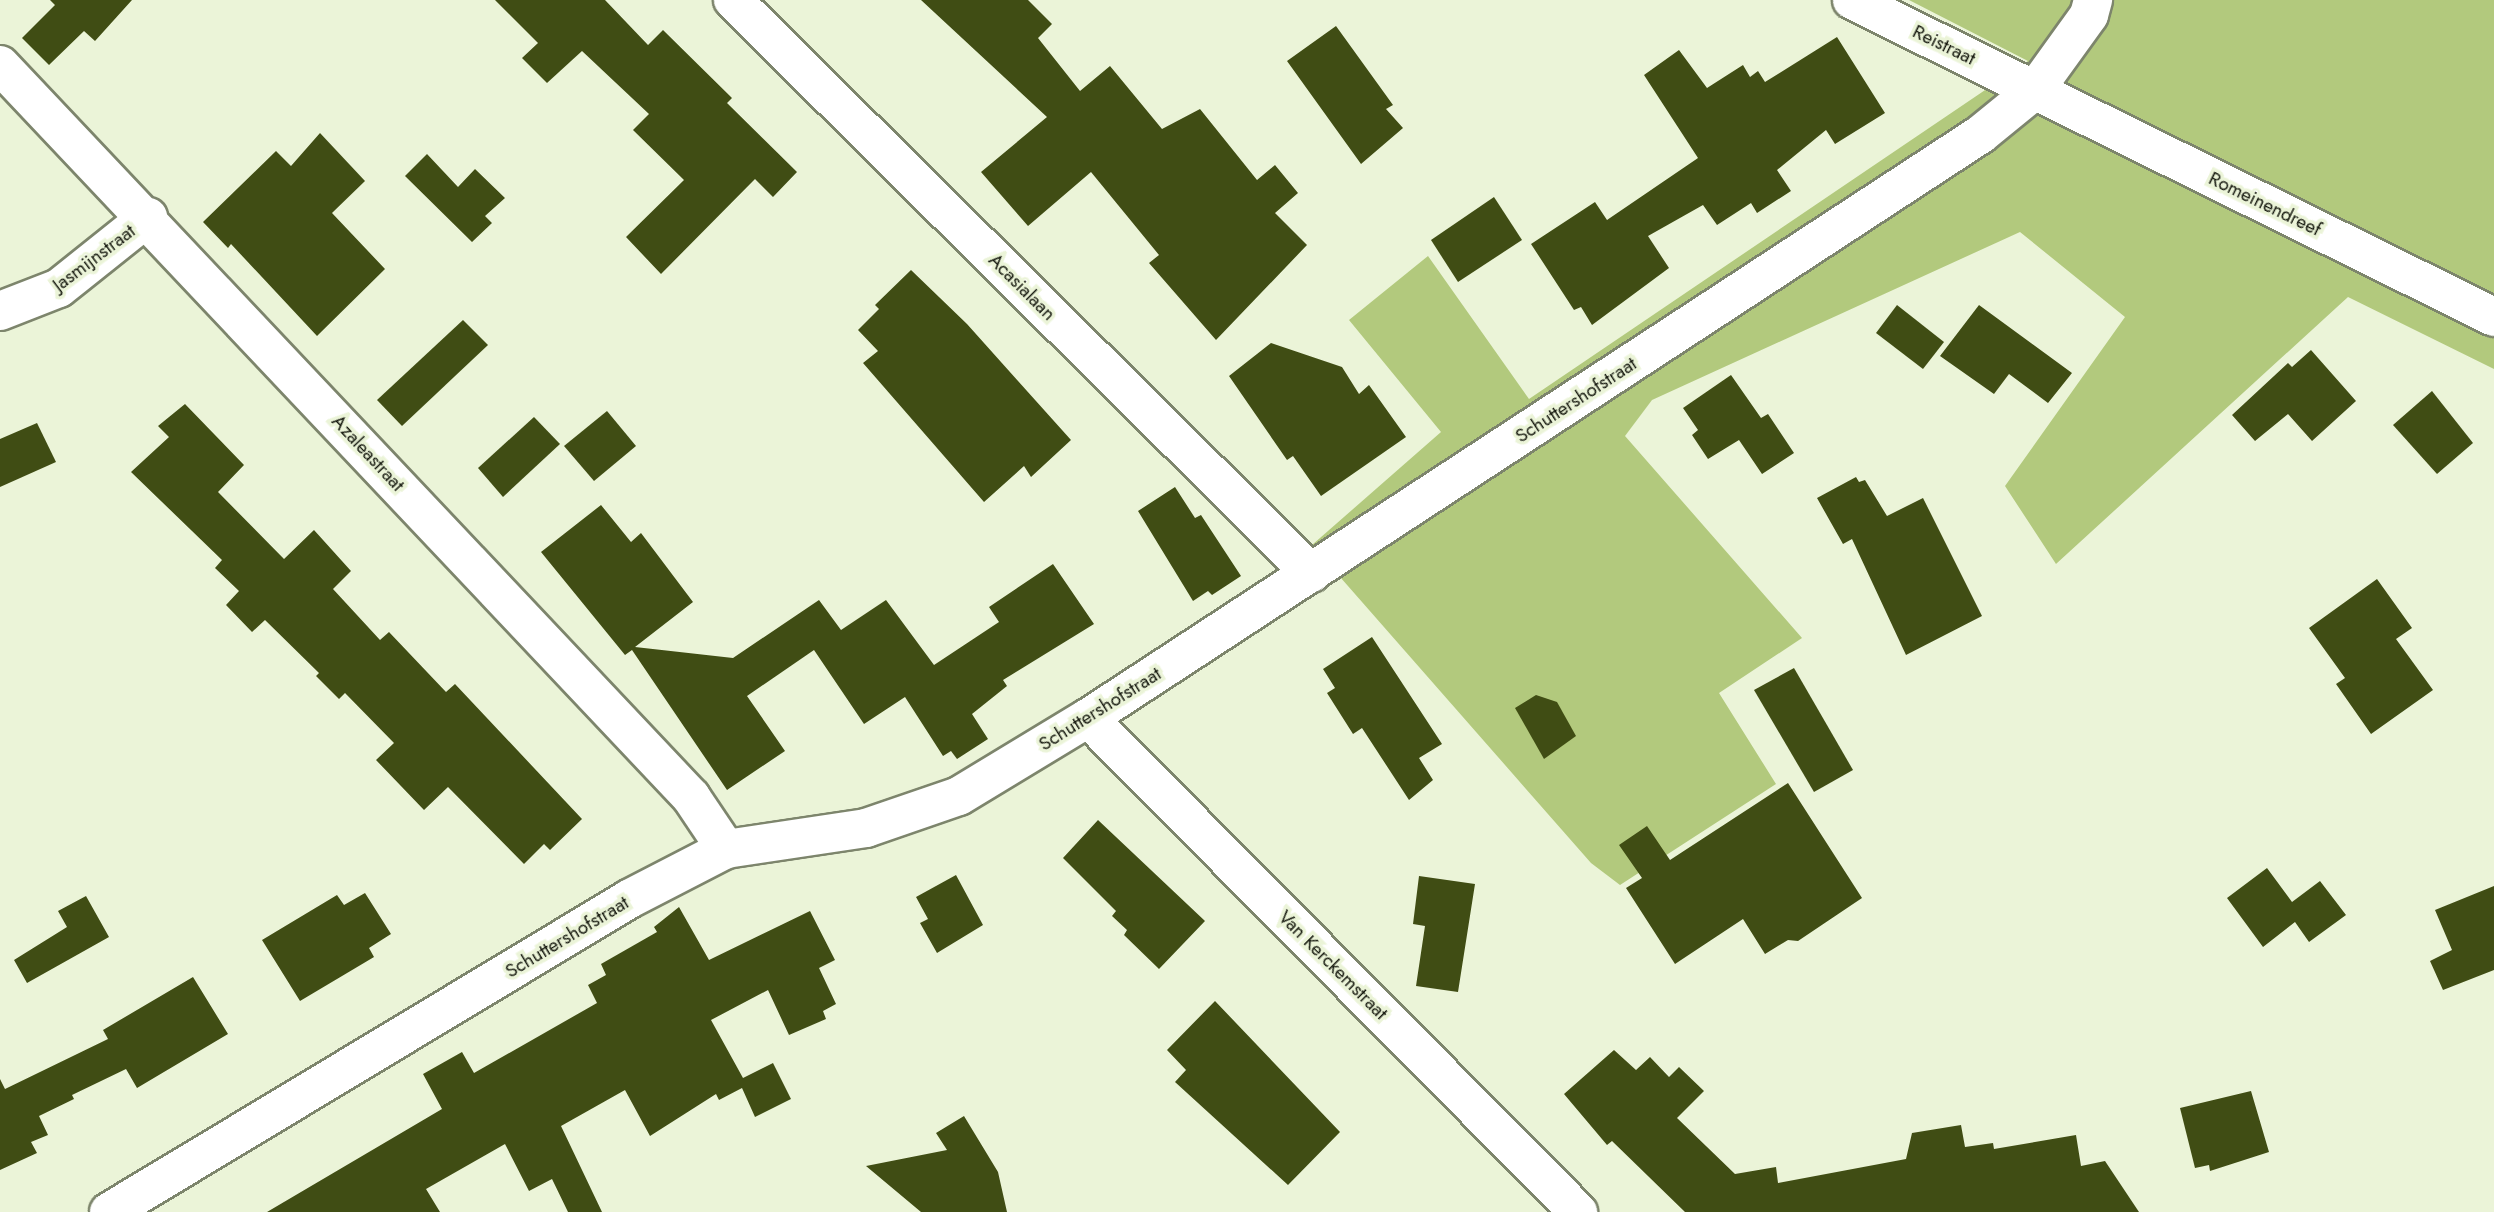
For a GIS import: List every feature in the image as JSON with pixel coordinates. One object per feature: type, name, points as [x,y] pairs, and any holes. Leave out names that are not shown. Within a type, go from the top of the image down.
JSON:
[{"type":"street","name":"Acasialaan","points":[[733,0],[1311,573]]},
{"type":"street","name":"Reistraat","points":[[1852,0],[2035,90]]},
{"type":"street","name":"Schuttershofstraat","points":[[109,1212],[617,906],[726,849],[866,828],[959,796],[1088,718],[1970,142],[2035,90],[2089,15],[2093,0]]},
{"type":"street","name":"Azaleastraat","points":[[0,65],[148,217],[681,787],[726,849]]},
{"type":"street","name":"Romeinendreef","points":[[2035,90],[2494,317]]},
{"type":"street","name":"Jasmijnstraat","points":[[0,311],[59,288],[148,217]]},
{"type":"street","name":"Van Kerckemstraat","points":[[1088,718],[1578,1212]]},
{"type":"green space","points":[[1909,0],[2494,0],[2494,369],[2348,297],[2056,564],[2005,486],[2125,317],[2020,232],[1652,400],[1625,436],[1802,638],[1719,693],[1776,784],[1620,885],[1591,863],[1312,545],[1441,432],[1349,320],[1428,256],[1529,399],[2028,61]]},
{"type":"building","points":[[50,0],[132,0],[95,41],[84,31],[49,65],[22,38],[55,5]]},
{"type":"building","points":[[495,0],[605,0],[648,45],[663,30],[732,98],[727,103],[797,172],[773,197],[755,179],[661,274],[626,237],[684,180],[633,130],[649,114],[582,51],[547,83],[522,58],[538,43]]},
{"type":"building","points":[[921,0],[1028,0],[1052,24],[1038,38],[1080,91],[1110,66],[1162,129],[1200,109],[1257,180],[1275,165],[1298,193],[1275,213],[1307,245],[1216,340],[1149,263],[1159,255],[1091,172],[1028,226],[981,172],[1047,117]]},
{"type":"building","points":[[1336,26],[1393,105],[1386,109],[1403,128],[1361,164],[1287,61]]},
{"type":"building","points":[[1837,37],[1885,113],[1835,144],[1826,130],[1777,170],[1791,191],[1757,213],[1751,203],[1717,225],[1703,205],[1648,236],[1669,268],[1592,325],[1581,307],[1574,310],[1531,244],[1595,202],[1607,220],[1698,158],[1644,75],[1679,50],[1707,88],[1743,65],[1750,77],[1758,71],[1765,82]]},
{"type":"building","points":[[320,133],[365,181],[332,213],[385,269],[317,336],[231,244],[228,248],[203,222],[276,151],[291,166]]},
{"type":"building","points":[[427,154],[458,187],[475,169],[505,198],[485,216],[492,223],[472,242],[405,176]]},
{"type":"building","points":[[1494,197],[1522,240],[1458,282],[1431,240]]},
{"type":"building","points":[[911,270],[967,324],[1071,440],[1031,477],[1024,466],[984,502],[863,363],[878,351],[858,330],[879,309],[875,305]]},
{"type":"building","points":[[1897,305],[1944,342],[1923,369],[1876,333]]},
{"type":"building","points":[[1979,305],[2072,373],[2048,403],[2009,374],[1994,394],[1940,356]]},
{"type":"building","points":[[463,320],[488,345],[402,426],[377,400]]},
{"type":"building","points":[[1271,343],[1342,367],[1359,394],[1369,385],[1406,437],[1321,496],[1293,456],[1287,460],[1229,376]]},
{"type":"building","points":[[2311,350],[2356,401],[2312,441],[2288,414],[2255,441],[2232,415],[2288,363],[2292,367]]},
{"type":"building","points":[[1731,375],[1761,418],[1768,414],[1794,453],[1762,474],[1739,440],[1708,459],[1692,435],[1698,430],[1683,408]]},
{"type":"building","points":[[2432,391],[2473,443],[2437,474],[2393,425]]},
{"type":"building","points":[[185,404],[244,465],[218,492],[284,559],[314,530],[351,571],[333,589],[380,640],[389,632],[446,692],[455,684],[582,819],[550,850],[544,844],[524,864],[448,787],[424,810],[376,760],[394,743],[345,693],[339,699],[316,676],[319,673],[265,620],[252,632],[226,605],[239,591],[215,568],[222,560],[131,472],[169,437],[158,426]]},
{"type":"building","points":[[607,411],[636,446],[594,481],[564,446]]},
{"type":"building","points":[[534,417],[560,444],[503,497],[478,468]]},
{"type":"building","points":[[37,423],[56,462],[0,487],[0,439]]},
{"type":"building","points":[[1856,477],[1859,482],[1865,480],[1887,516],[1923,498],[1982,616],[1906,655],[1852,539],[1843,544],[1817,498]]},
{"type":"building","points":[[1175,487],[1195,518],[1201,515],[1241,576],[1212,595],[1208,591],[1193,601],[1138,511]]},
{"type":"building","points":[[601,505],[631,542],[641,533],[693,602],[635,647],[733,658],[819,600],[841,630],[886,600],[934,665],[999,622],[989,607],[1053,564],[1094,624],[1003,680],[1007,686],[972,714],[988,739],[957,759],[951,751],[943,756],[905,697],[864,724],[814,650],[747,696],[785,751],[727,790],[632,650],[625,655],[541,552]]},
{"type":"building","points":[[2377,579],[2412,628],[2396,639],[2433,690],[2371,734],[2336,684],[2345,678],[2309,628]]},
{"type":"building","points":[[1372,637],[1442,744],[1419,758],[1433,780],[1409,800],[1362,728],[1353,734],[1327,693],[1335,688],[1323,669]]},
{"type":"building","points":[[1794,668],[1853,770],[1814,792],[1754,690]]},
{"type":"building","points":[[1536,695],[1557,702],[1576,736],[1544,759],[1515,708]]},
{"type":"building","points":[[1788,783],[1862,898],[1798,941],[1788,940],[1765,954],[1743,919],[1675,964],[1626,888],[1642,878],[1619,845],[1647,826],[1670,860]]},
{"type":"building","points":[[1098,820],[1205,921],[1159,969],[1124,935],[1127,930],[1112,916],[1116,911],[1063,858]]},
{"type":"building","points":[[2267,868],[2292,902],[2320,881],[2346,915],[2309,942],[2295,922],[2263,947],[2227,898]]},
{"type":"building","points":[[956,875],[983,925],[937,953],[920,923],[928,919],[916,897]]},
{"type":"building","points":[[1419,876],[1475,884],[1458,992],[1416,986],[1425,926],[1413,924]]},
{"type":"building","points":[[2494,886],[2494,970],[2443,990],[2430,961],[2452,950],[2435,910]]},
{"type":"building","points":[[365,893],[391,934],[369,948],[374,957],[300,1001],[262,940],[337,895],[344,905]]},
{"type":"building","points":[[86,896],[109,937],[27,983],[14,960],[67,927],[58,911]]},
{"type":"building","points":[[679,907],[709,960],[810,911],[835,960],[819,968],[836,1004],[823,1011],[826,1019],[789,1035],[768,990],[711,1020],[743,1078],[773,1063],[791,1099],[755,1117],[742,1088],[719,1100],[716,1094],[650,1136],[625,1090],[561,1126],[602,1212],[568,1212],[552,1179],[529,1191],[505,1144],[426,1189],[440,1212],[267,1212],[442,1109],[423,1074],[462,1052],[474,1073],[597,1003],[588,985],[606,975],[601,964],[657,932],[654,927]]},
{"type":"building","points":[[193,977],[228,1034],[137,1088],[126,1069],[72,1095],[74,1099],[39,1116],[48,1135],[31,1142],[37,1153],[0,1170],[0,1079],[5,1089],[108,1039],[103,1030]]},
{"type":"building","points":[[1215,1001],[1340,1132],[1288,1185],[1175,1082],[1186,1070],[1167,1050]]},
{"type":"building","points":[[1614,1050],[1636,1070],[1650,1057],[1669,1077],[1679,1067],[1704,1091],[1677,1118],[1735,1174],[1776,1167],[1778,1183],[1906,1159],[1912,1133],[1961,1125],[1965,1147],[1993,1143],[1994,1149],[2076,1135],[2081,1166],[2105,1161],[2139,1212],[1685,1212],[1612,1141],[1607,1145],[1564,1094]]},
{"type":"building","points":[[2251,1091],[2269,1152],[2210,1171],[2209,1165],[2195,1168],[2180,1108]]},
{"type":"building","points":[[964,1116],[998,1172],[1007,1212],[921,1212],[866,1166],[947,1150],[936,1133]]}]
